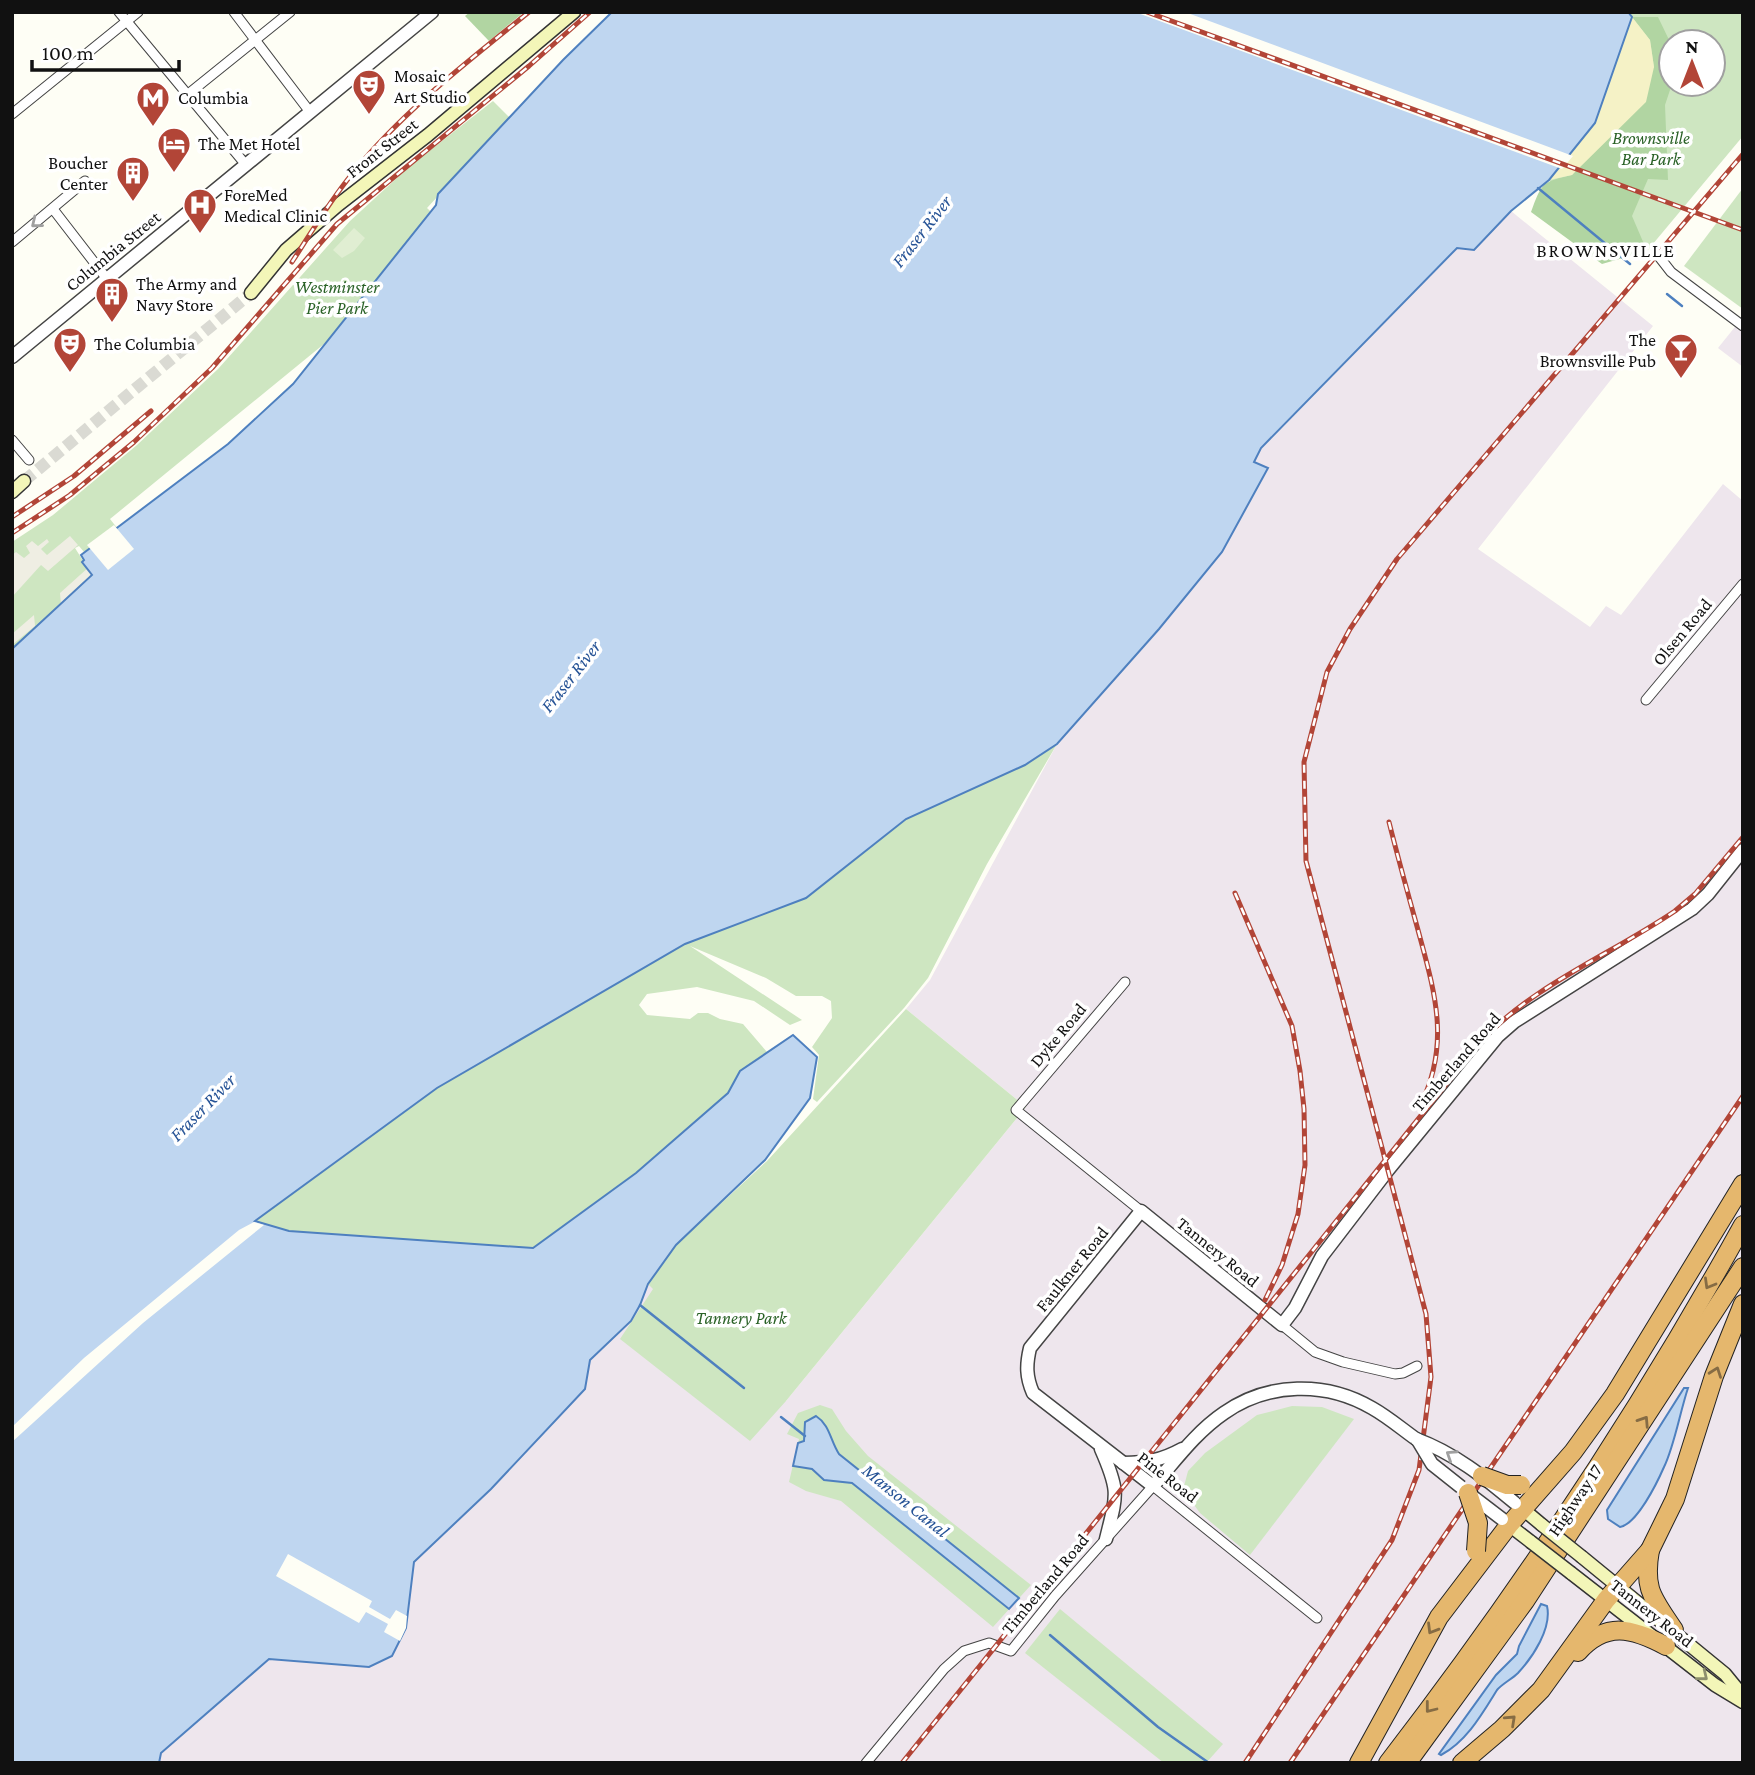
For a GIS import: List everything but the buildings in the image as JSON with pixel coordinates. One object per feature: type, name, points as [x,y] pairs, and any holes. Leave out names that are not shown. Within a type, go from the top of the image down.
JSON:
[{"type":"highway","points":[[1359,1763],[1424,1642],[1505,1522],[1573,1452],[1644,1348],[1743,1184]]},
{"type":"highway","name":"Highway 17","points":[[1388,1763],[1443,1691],[1598,1468],[1743,1225]]},
{"type":"highway","name":"Highway 17","points":[[1407,1763],[1525,1601],[1743,1267]]},
{"type":"highway","points":[[1556,1672],[1606,1600],[1650,1550],[1675,1499],[1714,1376],[1743,1304]]},
{"type":"highway","points":[[1482,1476],[1507,1485],[1530,1484],[1544,1477],[1573,1452]]},
{"type":"highway","points":[[1468,1493],[1478,1523],[1476,1551],[1470,1573]]},
{"type":"highway","points":[[1650,1550],[1646,1576],[1649,1590],[1670,1638]]},
{"type":"highway","points":[[1462,1763],[1522,1710],[1586,1643],[1609,1631],[1670,1638]]},
{"type":"main road","name":"Front Street","points":[[251,293],[286,250],[332,209],[428,135],[574,12]]},
{"type":"main road","points":[[12,492],[24,481]]},
{"type":"main road","name":"Tannery Road","points":[[1519,1506],[1619,1586],[1715,1685],[1743,1702]]},
{"type":"main road","name":"Tannery Road","points":[[1505,1522],[1606,1600],[1725,1674],[1743,1696]]},
{"type":"main road","points":[[1725,1674],[1743,1682]]},
{"type":"street","points":[[119,12],[246,165]]},
{"type":"street","points":[[12,114],[138,12]]},
{"type":"street","points":[[234,12],[310,112]]},
{"type":"street","points":[[187,95],[290,12]]},
{"type":"street","name":"Columbia Street","points":[[12,357],[432,12]]},
{"type":"street","points":[[12,242],[85,181]]},
{"type":"street","points":[[53,209],[107,279]]},
{"type":"street","points":[[1657,254],[1671,272],[1743,326]]},
{"type":"street","points":[[12,440],[29,460]]},
{"type":"street","name":"Olsen Road","points":[[1646,701],[1743,584]]},
{"type":"street","name":"Timberland Road","points":[[1282,1325],[1296,1308],[1322,1256],[1388,1170],[1498,1036],[1514,1022],[1692,909],[1708,894],[1743,850]]},
{"type":"street","name":"Dyke Road","points":[[1016,1110],[1125,982]]},
{"type":"street","name":"Tannery Road","points":[[1016,1110],[1315,1352],[1328,1358],[1395,1374],[1418,1366]]},
{"type":"street","name":"Faulkner Road","points":[[1030,1348],[1141,1211]]},
{"type":"street","name":"Pine Road","points":[[1030,1348],[1026,1371],[1033,1393],[1317,1618]]},
{"type":"street","name":"Tannery Road","points":[[1153,1486],[1187,1447],[1224,1412],[1247,1399],[1272,1391],[1297,1388],[1348,1396],[1388,1418],[1416,1439],[1442,1448],[1519,1506]]},
{"type":"street","name":"Tannery Road","points":[[1416,1439],[1432,1464],[1505,1522]]},
{"type":"street","points":[[1100,1446],[1114,1479],[1117,1496],[1106,1539]]},
{"type":"street","points":[[1122,1463],[1162,1460],[1187,1447]]},
{"type":"street","name":"Timberland Road","points":[[866,1763],[944,1669],[964,1651],[989,1643],[1011,1651],[1153,1486]]},
{"type":"shaded area","points":[[1511,211],[1653,326],[1478,549],[1590,627],[1606,606],[1621,615],[1723,484],[1743,501],[1743,1763],[159,1763],[161,1754],[269,1659],[369,1667],[406,1628],[414,1562],[491,1489],[585,1389],[590,1360],[631,1321],[648,1284],[786,1401],[1026,1107],[906,1009],[930,980],[1057,744],[1159,629],[1268,469],[1254,462],[1261,449],[1457,248],[1474,250]]},
{"type":"shaded area","points":[[1743,317],[1743,367],[1718,348]]},
{"type":"shaded area","points":[[70,536],[78,545],[48,571],[41,565],[12,597],[12,555],[16,552],[24,558],[30,553],[26,546],[32,541],[38,546],[47,539],[49,542],[41,549],[47,555]]},
{"type":"shaded area","points":[[90,566],[98,575],[61,605],[60,593]]},
{"type":"shaded area","points":[[34,615],[35,626],[12,645],[12,634]]},
{"type":"green space","points":[[470,12],[524,12],[489,41],[465,16]]},
{"type":"green space","name":"Brownsville Bar Park","points":[[1628,12],[1743,12],[1743,136],[1647,251],[1549,180],[1595,123],[1632,17]]},
{"type":"green space","points":[[1632,17],[1658,17],[1663,28],[1657,28],[1657,98],[1667,98],[1665,105],[1668,180],[1648,179],[1632,216],[1647,251],[1602,264],[1531,212],[1544,185],[1572,175],[1654,67],[1650,40]]},
{"type":"green space","name":"Westminster Pier Park","points":[[493,101],[510,118],[427,208],[456,236],[110,519],[134,549],[90,548],[84,552],[79,546],[75,548],[92,575],[12,649],[12,542],[53,515],[137,445],[218,369],[350,221],[410,166]]},
{"type":"green space","points":[[1743,188],[1743,309],[1684,266]]},
{"type":"green space","points":[[354,228],[365,238],[354,251],[342,258],[333,250]]},
{"type":"green space","points":[[1057,744],[987,864],[928,978],[904,1008],[817,1102],[813,1099],[819,1055],[812,1047],[832,1018],[831,1001],[822,996],[796,996],[766,978],[690,946],[802,1020],[790,1025],[754,1001],[697,987],[647,994],[639,1005],[647,1015],[690,1019],[698,1013],[708,1013],[720,1019],[743,1024],[767,1052],[740,1071],[728,1093],[636,1173],[533,1248],[289,1231],[254,1222],[437,1088],[685,944],[806,898],[906,819],[1025,765]]},
{"type":"green space","name":"Tannery Park","points":[[906,1009],[1026,1107],[786,1401],[750,1441],[620,1339],[653,1289],[648,1284],[676,1245],[767,1161]]},
{"type":"green space","points":[[820,1405],[832,1409],[846,1431],[868,1456],[1031,1585],[993,1627],[841,1501],[806,1491],[789,1482],[799,1439],[787,1434],[798,1413]]},
{"type":"green space","points":[[1292,1406],[1322,1407],[1354,1419],[1250,1555],[1200,1513],[1183,1490],[1188,1471],[1205,1453],[1257,1415]]},
{"type":"green space","points":[[1060,1609],[1223,1744],[1206,1763],[1164,1763],[1025,1653]]},
{"type":"sand","points":[[1632,17],[1650,40],[1654,67],[1646,102],[1572,175],[1549,180],[1595,123]]},
{"type":"water","name":"Fraser River","points":[[612,12],[1628,12],[1632,17],[1595,123],[1549,180],[1511,211],[1474,250],[1457,248],[1261,448],[1254,462],[1268,468],[1222,552],[1159,629],[1057,744],[1025,765],[906,819],[806,898],[685,944],[437,1088],[255,1221],[289,1231],[533,1248],[636,1173],[728,1093],[740,1071],[793,1035],[817,1057],[810,1098],[765,1160],[676,1245],[648,1284],[631,1321],[590,1360],[585,1389],[491,1489],[414,1562],[406,1628],[392,1656],[369,1667],[269,1659],[161,1753],[159,1763],[12,1763],[12,649],[92,575],[82,562],[84,560],[81,555],[228,444],[293,384],[436,205],[438,194],[563,60]]},
{"type":"water","points":[[1684,1388],[1688,1388],[1671,1450],[1661,1474],[1640,1511],[1620,1527],[1608,1519],[1607,1510]]},
{"type":"water","points":[[816,1416],[827,1428],[839,1454],[1019,1598],[1009,1609],[852,1483],[824,1480],[812,1469],[793,1466],[798,1443],[804,1441],[805,1422]]},
{"type":"water","points":[[1541,1604],[1547,1606],[1547,1624],[1530,1659],[1497,1690],[1466,1735],[1450,1749],[1439,1754],[1496,1675],[1517,1654]]},
{"type":"pier","points":[[1135,12],[1185,12],[1573,156],[1562,169]]},
{"type":"pier","points":[[114,525],[134,549],[108,570],[87,545]]},
{"type":"pier","points":[[254,1222],[264,1225],[143,1323],[12,1442],[12,1427],[84,1358],[239,1230]]},
{"type":"pier","points":[[288,1554],[372,1601],[369,1607],[390,1619],[396,1610],[407,1616],[406,1628],[400,1641],[384,1632],[388,1624],[366,1612],[359,1623],[276,1576]]},
{"type":"waterway","points":[[1538,188],[1630,264]]},
{"type":"waterway","points":[[1667,294],[1682,306]]},
{"type":"waterway","name":"Manson Canal","points":[[640,1305],[744,1388]]},
{"type":"waterway","name":"Manson Canal","points":[[781,1417],[805,1436]]},
{"type":"waterway","name":"Manson Canal","points":[[1050,1635],[1158,1727],[1209,1763]]},
{"type":"tunnel","points":[[24,481],[251,293]]},
{"type":"railway","points":[[292,262],[336,195],[371,151],[436,88],[529,12]]},
{"type":"railway","points":[[12,533],[70,495],[134,442],[212,368],[337,224],[529,66],[590,12]]},
{"type":"railway","points":[[1147,12],[1743,230]]},
{"type":"railway","points":[[1245,1763],[1392,1540],[1419,1470],[1431,1377],[1426,1314],[1306,861],[1304,762],[1327,672],[1350,629],[1397,559],[1743,154]]},
{"type":"railway","points":[[12,517],[74,476],[151,411]]},
{"type":"railway","points":[[1389,822],[1430,975],[1437,1018],[1435,1061],[1430,1083],[1420,1106]]},
{"type":"railway","points":[[902,1763],[1479,1043],[1500,1022],[1548,987],[1675,911],[1695,894],[1743,837]]},
{"type":"railway","points":[[1235,893],[1292,1026],[1304,1109],[1305,1165],[1298,1214],[1282,1265],[1265,1300]]},
{"type":"railway","points":[[1290,1763],[1743,1096]]},
{"type":"place","name":"Mosaic Art Studio","points":[[369,116]]},
{"type":"place","name":"Columbia","points":[[153,128]]},
{"type":"place","name":"The Met Hotel","points":[[174,174]]},
{"type":"place","name":"Boucher Center","points":[[133,203]]},
{"type":"place","name":"ForeMed Medical Clinic","points":[[200,235]]},
{"type":"place","name":"The Army and Navy Store","points":[[112,324]]},
{"type":"place","name":"The Columbia","points":[[70,374]]},
{"type":"place","name":"The Brownsville Pub","points":[[1681,380]]},
{"type":"district","name":"BROWNSVILLE","points":[[1606,250]]}]
